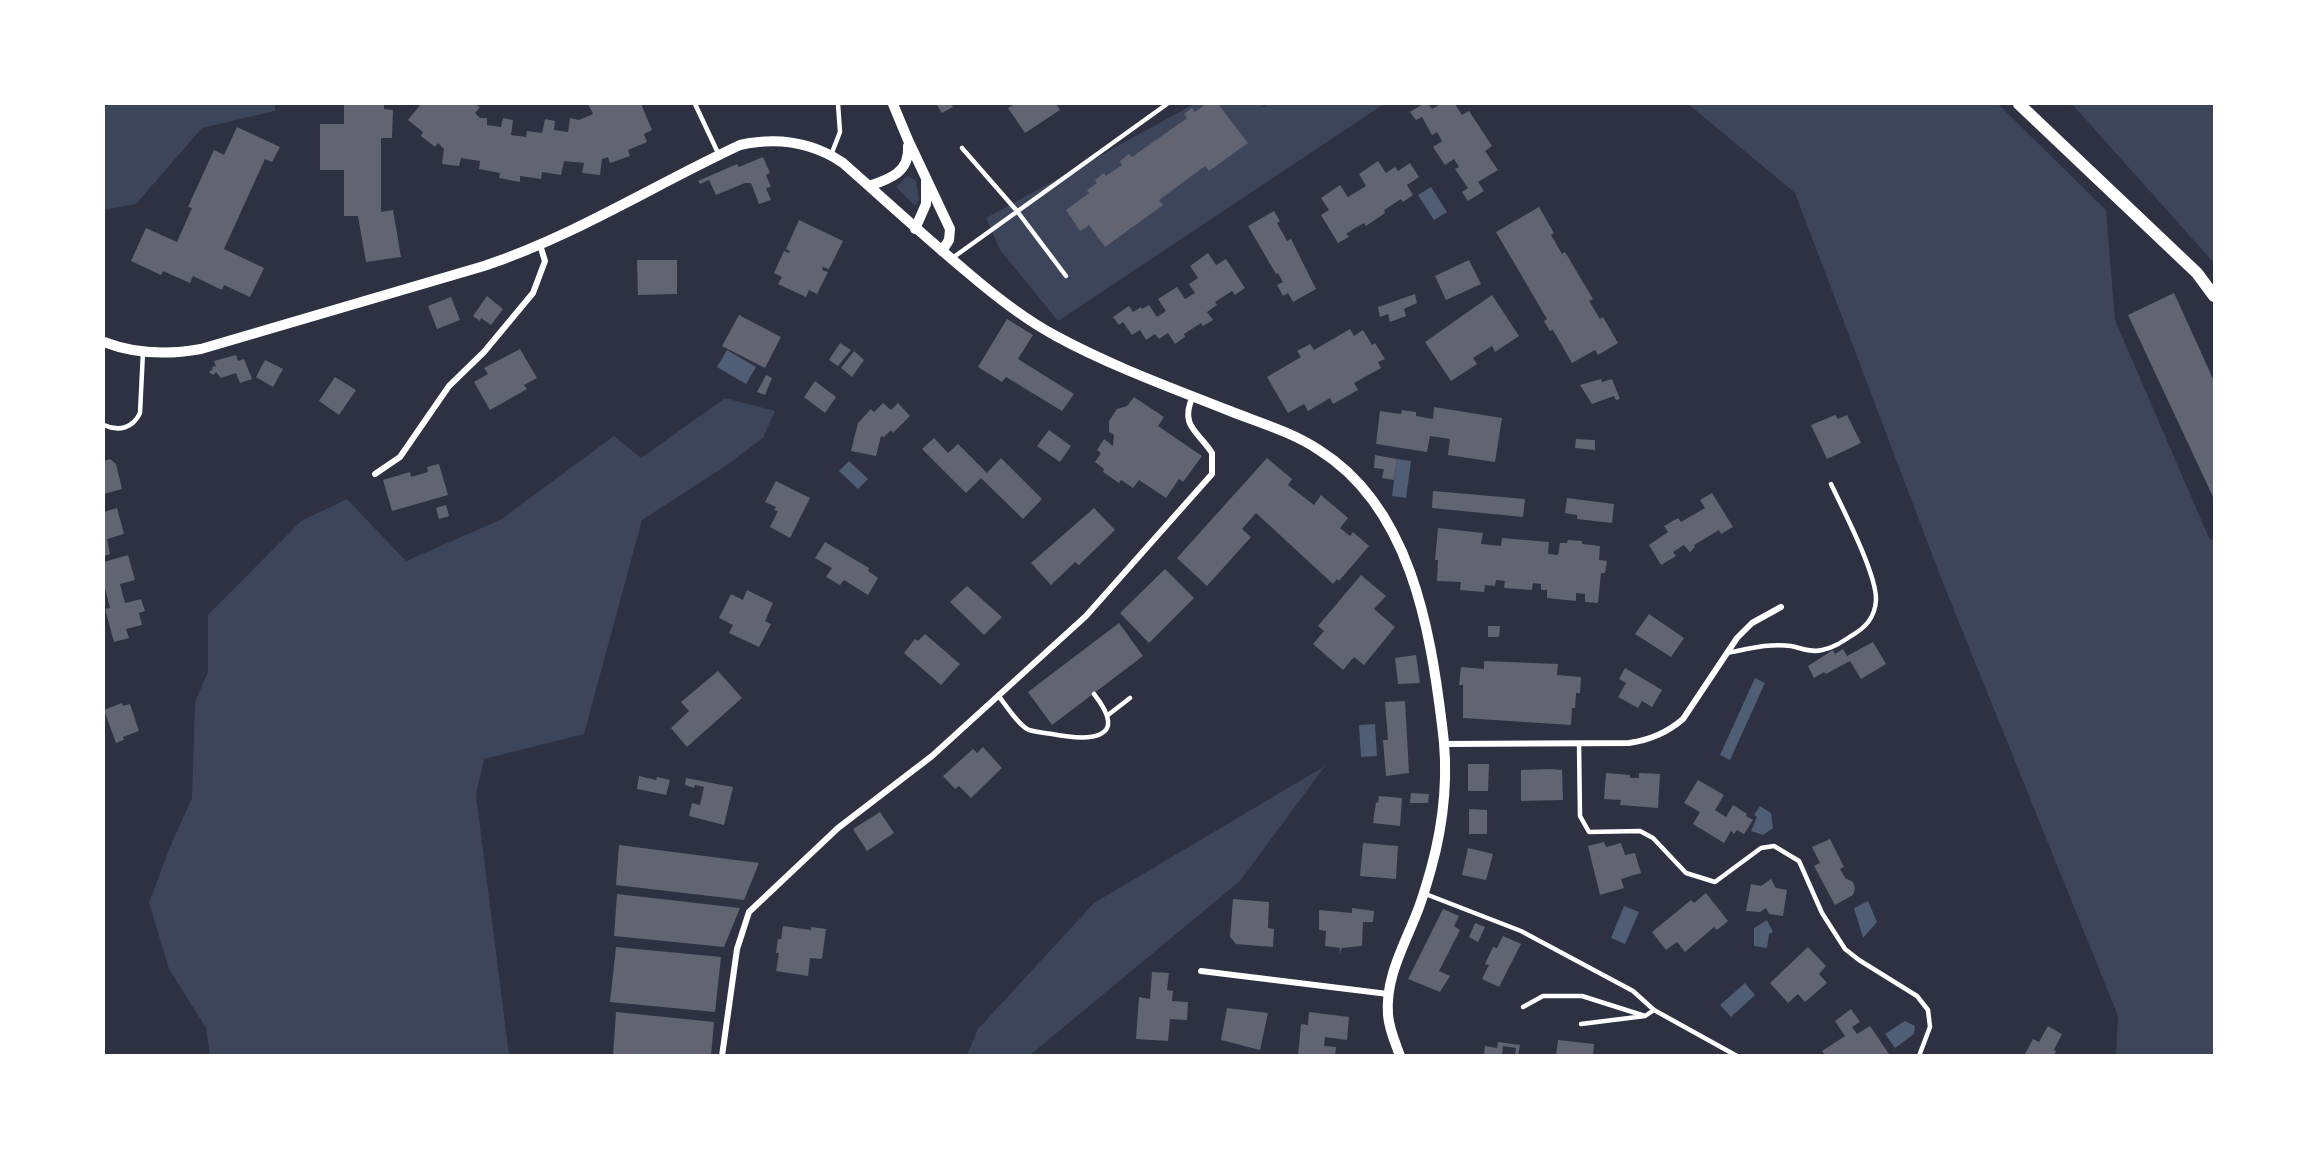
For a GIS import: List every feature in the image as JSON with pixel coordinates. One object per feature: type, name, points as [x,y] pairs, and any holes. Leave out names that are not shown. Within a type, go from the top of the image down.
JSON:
[{"type":"main road","points":[[2019,104],[2197,273],[2214,296]]},
{"type":"street","points":[[893,104],[950,228],[949,240],[942,251]]},
{"type":"street","points":[[104,342],[120,348],[143,352],[178,353],[201,349],[484,266],[540,245],[740,146],[777,140],[812,147],[831,155],[951,259],[1004,302],[1054,336],[1193,396],[1296,437],[1320,450],[1359,483],[1375,504],[1390,529],[1413,580],[1434,667],[1445,744],[1445,799],[1440,831],[1423,893],[1393,972],[1388,994],[1390,1031],[1400,1056]]},
{"type":"street","points":[[869,186],[888,180],[906,165],[909,157],[908,140]]},
{"type":"street","points":[[915,229],[926,204],[926,177]]},
{"type":"street","points":[[375,474],[400,457],[448,386],[484,352],[533,293],[545,261],[540,245]]},
{"type":"street","points":[[722,1056],[737,949],[749,912],[838,828],[932,756],[1086,616],[1212,474],[1212,453],[1197,436],[1187,417],[1188,406],[1193,396]]},
{"type":"street","points":[[1445,744],[1646,741],[1672,729],[1687,714],[1737,638],[1752,623],[1781,607]]},
{"type":"street","points":[[1201,971],[1388,994]]},
{"type":"lane","points":[[696,104],[719,155]]},
{"type":"lane","points":[[831,155],[840,132],[838,104]]},
{"type":"lane","points":[[951,259],[1167,104]]},
{"type":"lane","points":[[962,148],[1017,212],[1066,276]]},
{"type":"lane","points":[[104,424],[116,429],[131,425],[137,419],[140,412],[143,352]]},
{"type":"lane","points":[[1726,653],[1759,646],[1791,646],[1808,651],[1821,651],[1838,645],[1861,630],[1871,620],[1876,600],[1871,576],[1831,484]]},
{"type":"lane","points":[[998,695],[1026,729],[1070,738],[1093,738],[1103,733],[1108,723],[1108,715],[1094,694]]},
{"type":"lane","points":[[1108,715],[1130,698]]},
{"type":"lane","points":[[1579,743],[1580,816],[1589,832],[1640,831],[1653,838],[1686,873],[1715,882],[1761,848],[1774,846],[1799,861],[1822,913],[1845,949],[1917,996],[1928,1010],[1930,1027],[1919,1056]]},
{"type":"lane","points":[[1423,893],[1521,931],[1633,992],[1654,1010],[1737,1056]]},
{"type":"lane","points":[[1524,1007],[1543,996],[1582,996],[1645,1016]]},
{"type":"lane","points":[[1581,1024],[1645,1016],[1654,1010]]},
{"type":"shaded area","points":[[104,104],[275,104],[275,111],[202,128],[136,204],[104,210]]},
{"type":"shaded area","points":[[1194,104],[1261,104],[1263,107],[1270,104],[1384,104],[1058,321],[1000,250],[986,218]]},
{"type":"shaded area","points":[[1688,104],[1998,104],[2106,210],[2115,320],[2209,538],[2214,540],[2214,1055],[2116,1055],[2118,1016],[1941,578],[1795,193]]},
{"type":"shaded area","points":[[2072,104],[2214,104],[2214,263]]},
{"type":"shaded area","points":[[907,176],[916,180],[919,200],[915,206],[896,187]]},
{"type":"shaded area","points":[[1431,187],[1447,212],[1434,220],[1418,195]]},
{"type":"shaded area","points":[[727,350],[756,367],[746,384],[717,367]]},
{"type":"shaded area","points":[[725,398],[775,411],[763,438],[724,467],[642,520],[584,734],[484,759],[476,795],[509,1055],[210,1055],[206,1028],[169,969],[149,903],[192,798],[195,702],[208,672],[208,615],[301,521],[347,499],[406,561],[500,520],[614,436],[641,458]]},
{"type":"shaded area","points":[[1397,459],[1411,461],[1406,498],[1392,496]]},
{"type":"shaded area","points":[[849,461],[868,479],[858,489],[839,471]]},
{"type":"shaded area","points":[[1755,678],[1765,683],[1730,760],[1720,755]]},
{"type":"shaded area","points":[[1375,724],[1377,756],[1361,757],[1359,725]]},
{"type":"shaded area","points":[[1325,766],[1240,881],[1030,1055],[967,1055],[978,1029],[1094,903]]},
{"type":"shaded area","points":[[1760,806],[1771,813],[1773,828],[1763,835],[1751,831],[1757,817],[1754,815]]},
{"type":"shaded area","points":[[1868,901],[1877,922],[1863,938],[1854,908]]},
{"type":"shaded area","points":[[1624,906],[1639,912],[1625,944],[1611,938]]},
{"type":"shaded area","points":[[1767,920],[1773,932],[1769,934],[1767,948],[1754,946],[1754,928]]},
{"type":"shaded area","points":[[1745,983],[1755,995],[1731,1017],[1720,1005]]},
{"type":"shaded area","points":[[1905,1021],[1915,1026],[1914,1034],[1895,1048],[1885,1034]]},
{"type":"building","points":[[344,104],[384,104],[384,109],[393,110],[392,138],[381,138],[381,212],[393,210],[401,257],[366,262],[358,216],[344,216],[344,170],[320,170],[320,124],[344,124]]},
{"type":"building","points":[[421,104],[475,104],[480,107],[475,113],[480,118],[487,118],[487,125],[501,127],[503,118],[513,120],[511,135],[526,137],[527,131],[542,133],[545,119],[555,121],[554,130],[568,132],[570,118],[579,120],[593,114],[588,104],[641,104],[652,130],[644,134],[647,142],[628,150],[630,156],[610,163],[608,157],[602,159],[600,175],[582,173],[584,163],[564,161],[561,175],[542,172],[541,179],[520,176],[520,182],[499,178],[500,173],[479,169],[480,161],[461,158],[459,166],[442,164],[444,149],[438,143],[435,147],[421,136],[423,132],[408,120]]},
{"type":"building","points":[[936,104],[951,104],[953,107],[942,113]]},
{"type":"building","points":[[1015,104],[1056,104],[1060,110],[1025,133],[1008,108]]},
{"type":"building","points":[[1206,104],[1218,104],[1248,143],[1209,171],[1205,166],[1159,200],[1163,205],[1105,247],[1089,225],[1080,231],[1066,210],[1089,193],[1087,190],[1097,183],[1095,180],[1104,173],[1106,176],[1122,165],[1120,161],[1129,154],[1132,157],[1187,118],[1184,114],[1192,108],[1195,112]]},
{"type":"building","points":[[1423,104],[1428,104],[1432,109],[1441,104],[1455,104],[1462,115],[1469,111],[1492,146],[1485,151],[1498,170],[1478,182],[1484,191],[1468,201],[1462,192],[1468,188],[1455,169],[1459,167],[1454,159],[1445,165],[1433,147],[1442,141],[1437,132],[1432,135],[1422,117],[1416,120],[1410,112]]},
{"type":"building","points":[[237,127],[280,147],[272,162],[265,159],[224,249],[264,268],[250,297],[224,285],[222,290],[193,276],[190,283],[163,271],[161,275],[131,261],[146,228],[177,242],[192,208],[188,207],[214,150],[224,155]]},
{"type":"building","points":[[763,157],[770,173],[766,175],[771,187],[766,188],[771,200],[759,204],[751,183],[745,183],[716,195],[709,180],[700,184],[698,181],[737,164],[739,167]]},
{"type":"building","points":[[1378,161],[1386,173],[1395,167],[1398,171],[1410,163],[1419,177],[1407,185],[1413,195],[1403,202],[1401,199],[1384,210],[1385,213],[1366,226],[1364,223],[1355,228],[1346,234],[1349,237],[1338,243],[1321,215],[1329,210],[1321,198],[1340,185],[1348,197],[1366,186],[1359,174]]},
{"type":"building","points":[[1539,207],[1554,233],[1551,235],[1562,254],[1565,252],[1593,299],[1589,301],[1600,319],[1603,317],[1618,343],[1598,355],[1595,350],[1572,363],[1553,330],[1550,331],[1544,321],[1547,319],[1496,232]]},
{"type":"building","points":[[1274,211],[1280,221],[1277,223],[1287,241],[1291,239],[1316,289],[1293,302],[1288,293],[1283,296],[1277,285],[1283,282],[1248,226]]},
{"type":"building","points":[[799,220],[843,241],[829,269],[823,267],[822,270],[828,272],[817,294],[809,290],[806,297],[778,284],[782,277],[774,273],[784,251],[789,253],[790,251],[786,249]]},
{"type":"building","points":[[1208,253],[1216,265],[1226,259],[1245,288],[1235,295],[1232,291],[1215,302],[1217,305],[1207,312],[1213,320],[1203,326],[1201,323],[1184,334],[1185,337],[1175,344],[1168,333],[1159,339],[1155,334],[1146,340],[1140,330],[1132,335],[1123,322],[1119,325],[1113,317],[1129,306],[1133,312],[1149,305],[1157,317],[1166,311],[1158,299],[1177,287],[1185,299],[1195,293],[1189,284],[1198,278],[1190,266]]},
{"type":"building","points":[[637,260],[677,260],[677,294],[638,295]]},
{"type":"building","points":[[1469,260],[1481,284],[1446,300],[1435,276]]},
{"type":"building","points":[[2174,293],[2214,381],[2214,499],[2128,315]]},
{"type":"building","points":[[1415,294],[1417,303],[1404,309],[1406,316],[1390,322],[1388,314],[1380,317],[1378,307]]},
{"type":"building","points":[[1492,295],[1519,336],[1495,352],[1492,346],[1473,358],[1477,364],[1451,381],[1425,342]]},
{"type":"building","points":[[487,296],[503,309],[491,325],[473,316]]},
{"type":"building","points":[[451,297],[460,320],[437,329],[428,306]]},
{"type":"building","points":[[739,315],[781,337],[765,368],[722,346]]},
{"type":"building","points":[[1007,319],[1033,335],[1018,359],[1074,394],[1062,411],[1006,377],[1002,382],[978,367]]},
{"type":"building","points":[[1350,329],[1354,336],[1363,330],[1372,345],[1375,343],[1385,359],[1378,362],[1381,368],[1354,383],[1358,390],[1333,404],[1330,398],[1308,411],[1304,404],[1288,413],[1267,377],[1301,357],[1297,351],[1310,344],[1314,350]]},
{"type":"building","points":[[840,343],[851,350],[838,366],[829,360]]},
{"type":"building","points":[[520,349],[537,378],[524,385],[527,389],[490,410],[474,382],[488,374],[484,368]]},
{"type":"building","points":[[854,351],[864,360],[852,377],[841,368]]},
{"type":"building","points":[[236,355],[238,361],[244,359],[252,379],[240,383],[236,373],[221,378],[216,372],[213,375],[209,372],[213,369],[212,367],[216,366],[214,361]]},
{"type":"building","points":[[265,360],[283,369],[273,387],[256,377]]},
{"type":"building","points":[[766,375],[772,378],[765,395],[757,392]]},
{"type":"building","points":[[335,377],[356,390],[339,415],[319,401]]},
{"type":"building","points":[[1601,379],[1602,382],[1612,379],[1620,399],[1616,400],[1614,396],[1592,404],[1580,385]]},
{"type":"building","points":[[815,381],[836,397],[825,413],[804,397]]},
{"type":"building","points":[[1134,397],[1164,417],[1158,426],[1202,456],[1183,482],[1179,479],[1166,498],[1139,480],[1133,488],[1121,480],[1119,483],[1103,472],[1104,469],[1095,462],[1101,453],[1097,450],[1104,439],[1113,446],[1114,435],[1109,432],[1109,421],[1117,409],[1127,406]]},
{"type":"building","points":[[883,403],[891,410],[898,403],[910,416],[893,433],[891,430],[884,437],[881,436],[876,456],[851,451],[858,423],[871,409],[874,412]]},
{"type":"building","points":[[1434,407],[1502,418],[1495,462],[1448,455],[1450,439],[1430,436],[1427,452],[1376,444],[1380,411],[1401,414],[1402,410],[1416,412],[1416,416],[1433,419]]},
{"type":"building","points":[[1835,415],[1838,419],[1847,415],[1861,443],[1827,459],[1811,425]]},
{"type":"building","points":[[1049,430],[1071,446],[1060,462],[1037,446]]},
{"type":"building","points":[[934,438],[948,453],[958,444],[987,473],[1001,458],[1042,499],[1023,519],[981,478],[966,493],[922,449]]},
{"type":"building","points":[[1576,439],[1595,440],[1595,450],[1575,448]]},
{"type":"building","points":[[1375,455],[1397,459],[1394,480],[1382,478],[1384,469],[1374,468]]},
{"type":"building","points":[[1267,458],[1292,479],[1288,485],[1314,505],[1321,495],[1348,518],[1340,528],[1350,536],[1353,532],[1369,546],[1339,581],[1337,579],[1333,584],[1256,513],[1242,529],[1251,537],[1207,586],[1177,558]]},
{"type":"building","points":[[110,459],[116,464],[122,489],[104,494],[104,461]]},
{"type":"building","points":[[439,464],[448,495],[392,511],[383,480],[410,472],[411,477],[428,472],[427,467]]},
{"type":"building","points":[[776,481],[810,498],[790,538],[770,527],[778,511],[774,510],[776,507],[765,502]]},
{"type":"building","points":[[1433,491],[1525,499],[1523,517],[1432,508]]},
{"type":"building","points":[[1712,493],[1733,527],[1721,534],[1719,530],[1694,545],[1695,547],[1690,552],[1684,545],[1673,552],[1676,556],[1661,565],[1649,545],[1668,532],[1664,526],[1678,518],[1681,522],[1705,508],[1700,500]]},
{"type":"building","points":[[1567,498],[1614,504],[1612,523],[1577,519],[1577,515],[1565,513]]},
{"type":"building","points":[[446,505],[449,516],[439,519],[436,508]]},
{"type":"building","points":[[117,508],[124,534],[107,539],[110,554],[104,556],[104,512]]},
{"type":"building","points":[[1094,508],[1115,530],[1079,565],[1075,562],[1051,585],[1031,563]]},
{"type":"building","points":[[1438,528],[1483,533],[1481,544],[1501,546],[1502,538],[1549,542],[1548,554],[1558,555],[1560,543],[1567,543],[1568,540],[1600,546],[1599,560],[1607,561],[1605,573],[1601,573],[1598,603],[1585,602],[1585,594],[1576,593],[1576,601],[1547,598],[1547,590],[1541,590],[1541,584],[1533,583],[1532,590],[1504,588],[1505,581],[1496,580],[1495,586],[1485,585],[1484,592],[1460,590],[1461,582],[1437,581],[1438,560],[1435,560]]},
{"type":"building","points":[[825,542],[869,568],[868,571],[878,578],[868,595],[844,580],[840,585],[826,577],[832,568],[815,558]]},
{"type":"building","points":[[128,555],[135,580],[120,584],[125,603],[141,599],[145,611],[139,613],[142,625],[126,629],[129,638],[114,642],[105,609],[110,608],[104,584],[104,562]]},
{"type":"building","points":[[1165,569],[1194,598],[1149,643],[1120,613]]},
{"type":"building","points":[[1361,575],[1386,596],[1374,609],[1395,627],[1364,665],[1354,657],[1343,670],[1313,644],[1324,631],[1318,626]]},
{"type":"building","points":[[967,586],[1002,617],[984,635],[950,602]]},
{"type":"building","points":[[747,590],[773,603],[765,621],[771,624],[759,647],[729,633],[733,625],[719,618],[731,594],[743,600]]},
{"type":"building","points":[[1649,614],[1684,638],[1671,657],[1635,634]]},
{"type":"building","points":[[1119,623],[1143,656],[1052,725],[1028,692]]},
{"type":"building","points":[[1488,626],[1500,626],[1499,637],[1488,637]]},
{"type":"building","points":[[925,634],[960,664],[941,685],[904,653],[915,639],[918,641]]},
{"type":"building","points":[[1873,642],[1886,664],[1861,679],[1850,661],[1814,678],[1808,666],[1833,650],[1835,654],[1843,649],[1847,656]]},
{"type":"building","points":[[1416,655],[1420,683],[1398,684],[1395,658]]},
{"type":"building","points":[[1484,661],[1558,664],[1557,675],[1581,677],[1580,693],[1576,693],[1575,708],[1572,708],[1571,725],[1463,718],[1463,685],[1459,685],[1461,667],[1484,669]]},
{"type":"building","points":[[1625,668],[1662,690],[1652,707],[1642,701],[1638,708],[1618,697],[1626,683],[1619,679]]},
{"type":"building","points":[[718,671],[742,698],[687,747],[671,728],[689,711],[681,702]]},
{"type":"building","points":[[1405,701],[1409,773],[1386,776],[1383,740],[1388,740],[1385,702]]},
{"type":"building","points":[[122,703],[123,706],[130,704],[139,731],[123,737],[124,740],[116,743],[104,710]]},
{"type":"building","points":[[983,747],[1002,768],[971,798],[959,786],[955,789],[943,776],[973,749],[977,753]]},
{"type":"building","points":[[1468,764],[1489,764],[1488,791],[1468,791]]},
{"type":"building","points":[[1521,770],[1562,770],[1563,800],[1521,801]]},
{"type":"building","points":[[1606,773],[1630,775],[1630,778],[1639,778],[1639,773],[1660,774],[1658,808],[1620,805],[1621,800],[1604,799]]},
{"type":"building","points":[[639,776],[670,780],[666,795],[637,789]]},
{"type":"building","points":[[686,778],[733,787],[724,825],[689,816],[692,803],[700,805],[704,787],[695,785],[694,788],[685,785]]},
{"type":"building","points":[[1698,780],[1724,795],[1715,810],[1726,817],[1733,805],[1753,820],[1744,834],[1737,830],[1734,834],[1731,831],[1724,843],[1693,824],[1700,812],[1684,803]]},
{"type":"building","points":[[1411,793],[1429,794],[1428,803],[1410,803]]},
{"type":"building","points":[[1379,796],[1402,798],[1400,826],[1373,823]]},
{"type":"building","points":[[1469,809],[1487,810],[1487,834],[1469,834]]},
{"type":"building","points":[[880,812],[894,833],[867,851],[853,829]]},
{"type":"building","points":[[1830,839],[1844,867],[1840,869],[1845,878],[1853,882],[1855,888],[1853,895],[1835,905],[1814,866],[1820,863],[1812,847]]},
{"type":"building","points":[[1604,842],[1606,847],[1621,843],[1625,855],[1635,853],[1641,873],[1621,879],[1624,888],[1600,895],[1588,846]]},
{"type":"building","points":[[1363,843],[1398,846],[1396,879],[1360,876]]},
{"type":"building","points":[[619,845],[759,863],[744,900],[616,885]]},
{"type":"building","points":[[1468,848],[1493,854],[1486,880],[1462,875]]},
{"type":"building","points":[[1771,879],[1776,888],[1787,890],[1783,916],[1769,914],[1766,908],[1760,912],[1746,911],[1751,884],[1761,886]]},
{"type":"building","points":[[1706,893],[1728,921],[1717,930],[1714,927],[1685,952],[1677,942],[1666,950],[1652,932],[1691,900],[1694,903]]},
{"type":"building","points":[[617,894],[740,908],[724,947],[614,936]]},
{"type":"building","points":[[1233,899],[1269,902],[1268,928],[1274,929],[1273,947],[1236,944],[1230,937]]},
{"type":"building","points":[[1352,908],[1374,911],[1373,922],[1363,922],[1362,946],[1342,948],[1339,954],[1340,948],[1325,946],[1326,931],[1319,930],[1319,910],[1352,913]]},
{"type":"building","points":[[1443,909],[1459,916],[1454,926],[1460,930],[1439,971],[1450,976],[1440,992],[1408,979]]},
{"type":"building","points":[[1475,923],[1485,927],[1478,942],[1469,937]]},
{"type":"building","points":[[783,926],[811,930],[811,927],[826,929],[822,959],[810,958],[808,976],[776,971],[779,953],[776,953],[778,939],[781,939]]},
{"type":"building","points":[[1503,936],[1521,944],[1499,987],[1482,979],[1489,965],[1485,964],[1493,947],[1497,948]]},
{"type":"building","points":[[616,947],[721,957],[715,1012],[610,1002]]},
{"type":"building","points":[[1808,947],[1826,966],[1819,974],[1827,983],[1805,1002],[1798,994],[1788,1003],[1770,983]]},
{"type":"building","points":[[1152,972],[1169,973],[1167,990],[1173,991],[1172,1001],[1188,1002],[1187,1020],[1170,1019],[1168,1041],[1136,1039],[1139,997],[1150,999]]},
{"type":"building","points":[[1227,1008],[1268,1013],[1260,1050],[1221,1040]]},
{"type":"building","points":[[1851,1009],[1860,1022],[1852,1027],[1857,1034],[1870,1026],[1889,1054],[1825,1056],[1822,1051],[1845,1036],[1835,1021]]},
{"type":"building","points":[[616,1012],[714,1022],[711,1056],[613,1056]]},
{"type":"building","points":[[1309,1012],[1349,1017],[1347,1040],[1325,1037],[1324,1046],[1336,1047],[1335,1056],[1298,1056],[1301,1024],[1308,1025]]},
{"type":"building","points":[[2048,1026],[2062,1034],[2054,1050],[2056,1051],[2054,1056],[2024,1056],[2033,1039],[2039,1042]]},
{"type":"building","points":[[1558,1040],[1594,1044],[1593,1056],[1556,1056]]},
{"type":"building","points":[[1498,1042],[1520,1045],[1518,1056],[1515,1056],[1516,1048],[1503,1046],[1502,1056],[1484,1056],[1485,1046],[1497,1048]]}]
